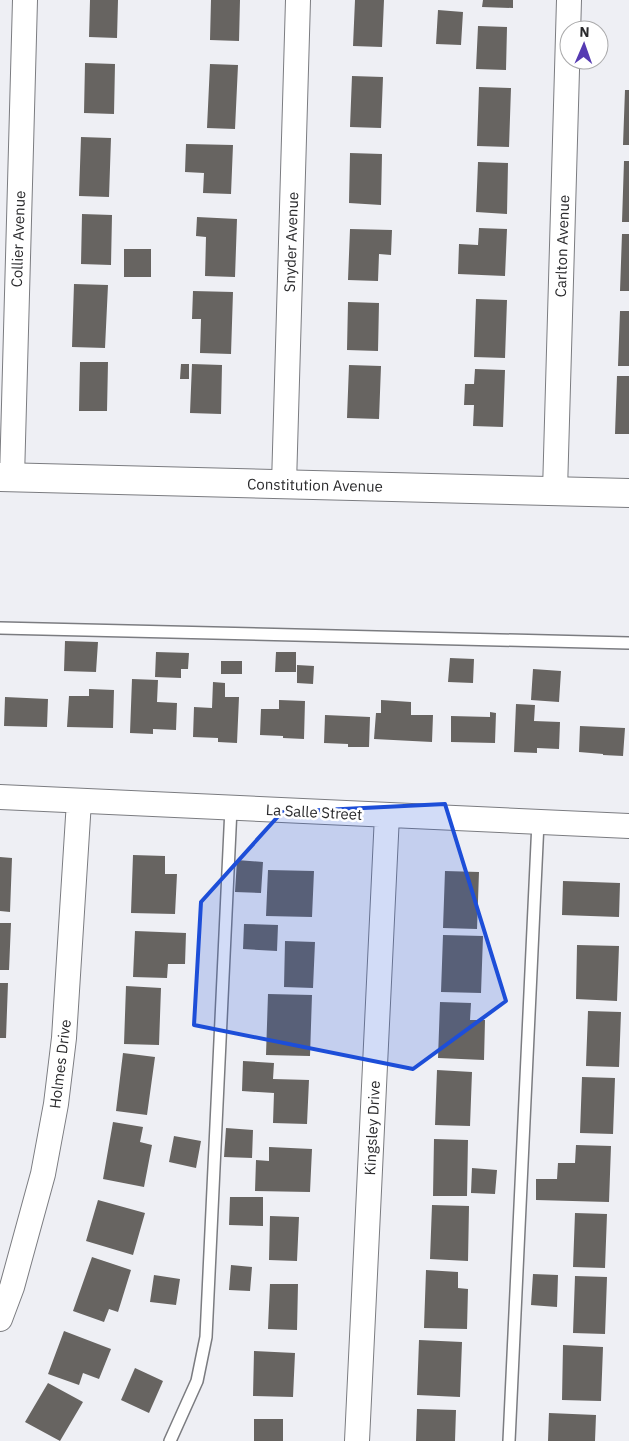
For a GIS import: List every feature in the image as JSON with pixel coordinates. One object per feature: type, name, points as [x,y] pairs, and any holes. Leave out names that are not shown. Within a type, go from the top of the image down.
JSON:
[{"type":"main road","name":"Constitution Avenue","points":[[6,478],[629,493]]},
{"type":"street","name":"Collier Avenue","points":[[6,478],[25,0]]},
{"type":"street","name":"Snyder Avenue","points":[[284,484],[298,0]]},
{"type":"street","name":"Carlton Avenue","points":[[555,491],[569,0]]},
{"type":"street","name":"La Salle Street","points":[[0,797],[629,826]]},
{"type":"street","name":"Holmes Drive","points":[[0,1319],[12,1287],[41,1182],[56,1104],[64,1038],[79,801]]},
{"type":"street","name":"Kingsley Drive","points":[[357,1441],[387,815]]},
{"type":"lane","points":[[0,628],[629,643]]},
{"type":"lane","points":[[170,1441],[197,1381],[206,1337],[230,808]]},
{"type":"lane","points":[[509,1441],[538,822]]},
{"type":"highlighted area","points":[[445,804],[506,1001],[413,1069],[194,1025],[201,902],[282,812]]},
{"type":"building","points":[[90,0],[118,0],[117,38],[89,37]]},
{"type":"building","points":[[211,0],[240,0],[239,41],[210,40]]},
{"type":"building","points":[[355,0],[384,0],[382,47],[353,46]]},
{"type":"building","points":[[483,0],[513,0],[513,8],[482,7]]},
{"type":"building","points":[[438,10],[463,12],[461,45],[436,44]]},
{"type":"building","points":[[478,26],[507,27],[506,70],[476,69]]},
{"type":"building","points":[[85,63],[115,64],[114,114],[84,113]]},
{"type":"building","points":[[210,64],[238,65],[235,129],[207,128]]},
{"type":"building","points":[[352,76],[383,77],[381,128],[350,127]]},
{"type":"building","points":[[479,87],[511,88],[509,147],[477,146]]},
{"type":"building","points":[[625,90],[629,90],[629,145],[623,145]]},
{"type":"building","points":[[81,137],[111,138],[109,197],[79,196]]},
{"type":"building","points":[[186,144],[233,145],[231,194],[203,193],[204,173],[185,172]]},
{"type":"building","points":[[350,153],[382,154],[381,205],[349,203]]},
{"type":"building","points":[[624,161],[629,161],[629,222],[622,222]]},
{"type":"building","points":[[478,162],[508,163],[507,214],[476,212]]},
{"type":"building","points":[[82,214],[112,215],[111,265],[81,264]]},
{"type":"building","points":[[197,217],[237,219],[235,277],[205,276],[206,237],[196,236]]},
{"type":"building","points":[[479,228],[507,229],[505,276],[458,274],[459,244],[478,245]]},
{"type":"building","points":[[350,229],[392,230],[391,255],[379,254],[378,281],[348,280]]},
{"type":"building","points":[[622,234],[629,234],[629,291],[620,291]]},
{"type":"building","points":[[124,249],[151,249],[151,277],[124,277]]},
{"type":"building","points":[[74,284],[108,285],[105,348],[72,347]]},
{"type":"building","points":[[193,291],[233,292],[231,354],[200,353],[201,319],[192,319]]},
{"type":"building","points":[[476,299],[507,300],[505,358],[474,357]]},
{"type":"building","points":[[348,302],[379,303],[378,351],[347,350]]},
{"type":"building","points":[[620,311],[629,311],[629,366],[618,366]]},
{"type":"building","points":[[80,362],[108,362],[107,411],[79,411]]},
{"type":"building","points":[[181,364],[189,364],[189,379],[180,379]]},
{"type":"building","points":[[192,364],[222,365],[221,414],[190,413]]},
{"type":"building","points":[[349,365],[381,366],[379,419],[347,418]]},
{"type":"building","points":[[475,369],[505,370],[503,427],[473,426],[474,405],[464,405],[465,384],[474,384]]},
{"type":"building","points":[[617,376],[629,376],[629,434],[615,434]]},
{"type":"building","points":[[65,641],[98,642],[96,672],[64,671]]},
{"type":"building","points":[[156,652],[189,653],[188,669],[181,669],[181,678],[155,677]]},
{"type":"building","points":[[276,652],[296,652],[296,672],[275,672]]},
{"type":"building","points":[[450,658],[474,659],[473,683],[448,682]]},
{"type":"building","points":[[221,661],[242,661],[242,674],[221,674]]},
{"type":"building","points":[[297,665],[314,666],[313,684],[297,683]]},
{"type":"building","points":[[533,669],[561,671],[559,702],[531,700]]},
{"type":"building","points":[[132,679],[158,680],[157,702],[177,703],[176,730],[153,729],[153,734],[130,733]]},
{"type":"building","points":[[213,682],[225,683],[225,697],[239,697],[237,743],[218,742],[218,738],[193,737],[194,707],[212,708]]},
{"type":"building","points":[[89,689],[114,690],[113,728],[67,727],[69,696],[89,696]]},
{"type":"building","points":[[5,697],[48,699],[47,727],[4,726]]},
{"type":"building","points":[[279,700],[305,701],[304,739],[260,735],[261,709],[279,709]]},
{"type":"building","points":[[381,700],[411,702],[411,715],[433,715],[432,742],[374,739],[376,713],[381,713]]},
{"type":"building","points":[[516,704],[535,705],[534,721],[560,722],[559,749],[537,748],[537,753],[514,752]]},
{"type":"building","points":[[490,712],[496,713],[495,743],[451,742],[451,716],[490,717]]},
{"type":"building","points":[[325,715],[370,717],[369,747],[348,747],[348,744],[324,743]]},
{"type":"building","points":[[580,726],[625,728],[623,756],[579,752]]},
{"type":"building","points":[[133,855],[165,856],[165,874],[177,874],[175,914],[131,913]]},
{"type":"building","points":[[0,857],[12,858],[10,912],[0,911]]},
{"type":"building","points":[[237,860],[263,862],[261,893],[235,892]]},
{"type":"building","points":[[268,870],[314,871],[312,917],[266,916]]},
{"type":"building","points":[[445,871],[479,872],[477,929],[443,928]]},
{"type":"building","points":[[563,881],[620,883],[619,917],[562,915]]},
{"type":"building","points":[[0,923],[11,923],[9,970],[0,970]]},
{"type":"building","points":[[244,924],[278,925],[277,951],[243,949]]},
{"type":"building","points":[[135,931],[186,933],[185,964],[168,964],[167,978],[133,977]]},
{"type":"building","points":[[443,935],[483,936],[481,993],[441,992]]},
{"type":"building","points":[[285,941],[315,942],[313,988],[284,987]]},
{"type":"building","points":[[577,945],[619,946],[617,1001],[576,999]]},
{"type":"building","points":[[0,983],[8,983],[6,1038],[0,1038]]},
{"type":"building","points":[[126,986],[161,988],[159,1045],[124,1044]]},
{"type":"building","points":[[268,994],[312,995],[310,1056],[266,1055]]},
{"type":"building","points":[[440,1002],[471,1003],[470,1020],[485,1020],[484,1060],[438,1058]]},
{"type":"building","points":[[588,1011],[621,1012],[619,1067],[586,1066]]},
{"type":"building","points":[[123,1053],[155,1057],[147,1115],[116,1111]]},
{"type":"building","points":[[243,1061],[274,1063],[273,1079],[309,1080],[307,1124],[273,1123],[274,1093],[242,1091]]},
{"type":"building","points":[[437,1070],[472,1072],[470,1126],[435,1125]]},
{"type":"building","points":[[582,1077],[615,1078],[613,1134],[580,1133]]},
{"type":"building","points":[[113,1122],[143,1127],[140,1142],[152,1145],[144,1187],[103,1179]]},
{"type":"building","points":[[226,1128],[253,1130],[252,1158],[224,1157]]},
{"type":"building","points":[[174,1136],[201,1141],[196,1168],[169,1162]]},
{"type":"building","points":[[434,1139],[468,1140],[467,1196],[433,1196]]},
{"type":"building","points":[[576,1145],[611,1146],[609,1202],[536,1200],[536,1179],[557,1179],[558,1163],[575,1163]]},
{"type":"building","points":[[269,1147],[312,1149],[310,1192],[255,1191],[256,1160],[269,1161]]},
{"type":"building","points":[[472,1168],[497,1170],[495,1194],[471,1193]]},
{"type":"building","points":[[230,1197],[263,1197],[263,1226],[229,1225]]},
{"type":"building","points":[[98,1200],[145,1213],[133,1255],[86,1241]]},
{"type":"building","points":[[432,1205],[469,1206],[468,1261],[430,1259]]},
{"type":"building","points":[[575,1213],[607,1214],[605,1268],[573,1267]]},
{"type":"building","points":[[270,1216],[299,1217],[297,1261],[269,1260]]},
{"type":"building","points":[[92,1257],[131,1270],[118,1312],[109,1309],[104,1322],[73,1311]]},
{"type":"building","points":[[231,1265],[252,1267],[250,1291],[229,1290]]},
{"type":"building","points":[[426,1270],[458,1272],[458,1288],[468,1289],[467,1329],[424,1328]]},
{"type":"building","points":[[533,1274],[558,1275],[557,1307],[531,1305]]},
{"type":"building","points":[[154,1275],[180,1279],[176,1305],[150,1302]]},
{"type":"building","points":[[575,1276],[607,1277],[605,1334],[573,1333]]},
{"type":"building","points":[[270,1284],[298,1284],[297,1330],[268,1329]]},
{"type":"building","points":[[64,1331],[111,1349],[99,1379],[83,1373],[79,1385],[48,1374]]},
{"type":"building","points":[[419,1340],[462,1342],[460,1397],[417,1395]]},
{"type":"building","points":[[563,1345],[603,1347],[601,1401],[562,1400]]},
{"type":"building","points":[[254,1351],[295,1353],[293,1397],[253,1396]]},
{"type":"building","points":[[135,1368],[163,1381],[149,1413],[121,1400]]},
{"type":"building","points":[[48,1383],[83,1402],[60,1441],[25,1422]]},
{"type":"building","points":[[417,1409],[456,1410],[455,1441],[416,1441]]},
{"type":"building","points":[[549,1413],[596,1415],[595,1441],[548,1441]]},
{"type":"building","points":[[254,1419],[283,1419],[283,1441],[254,1441]]}]
